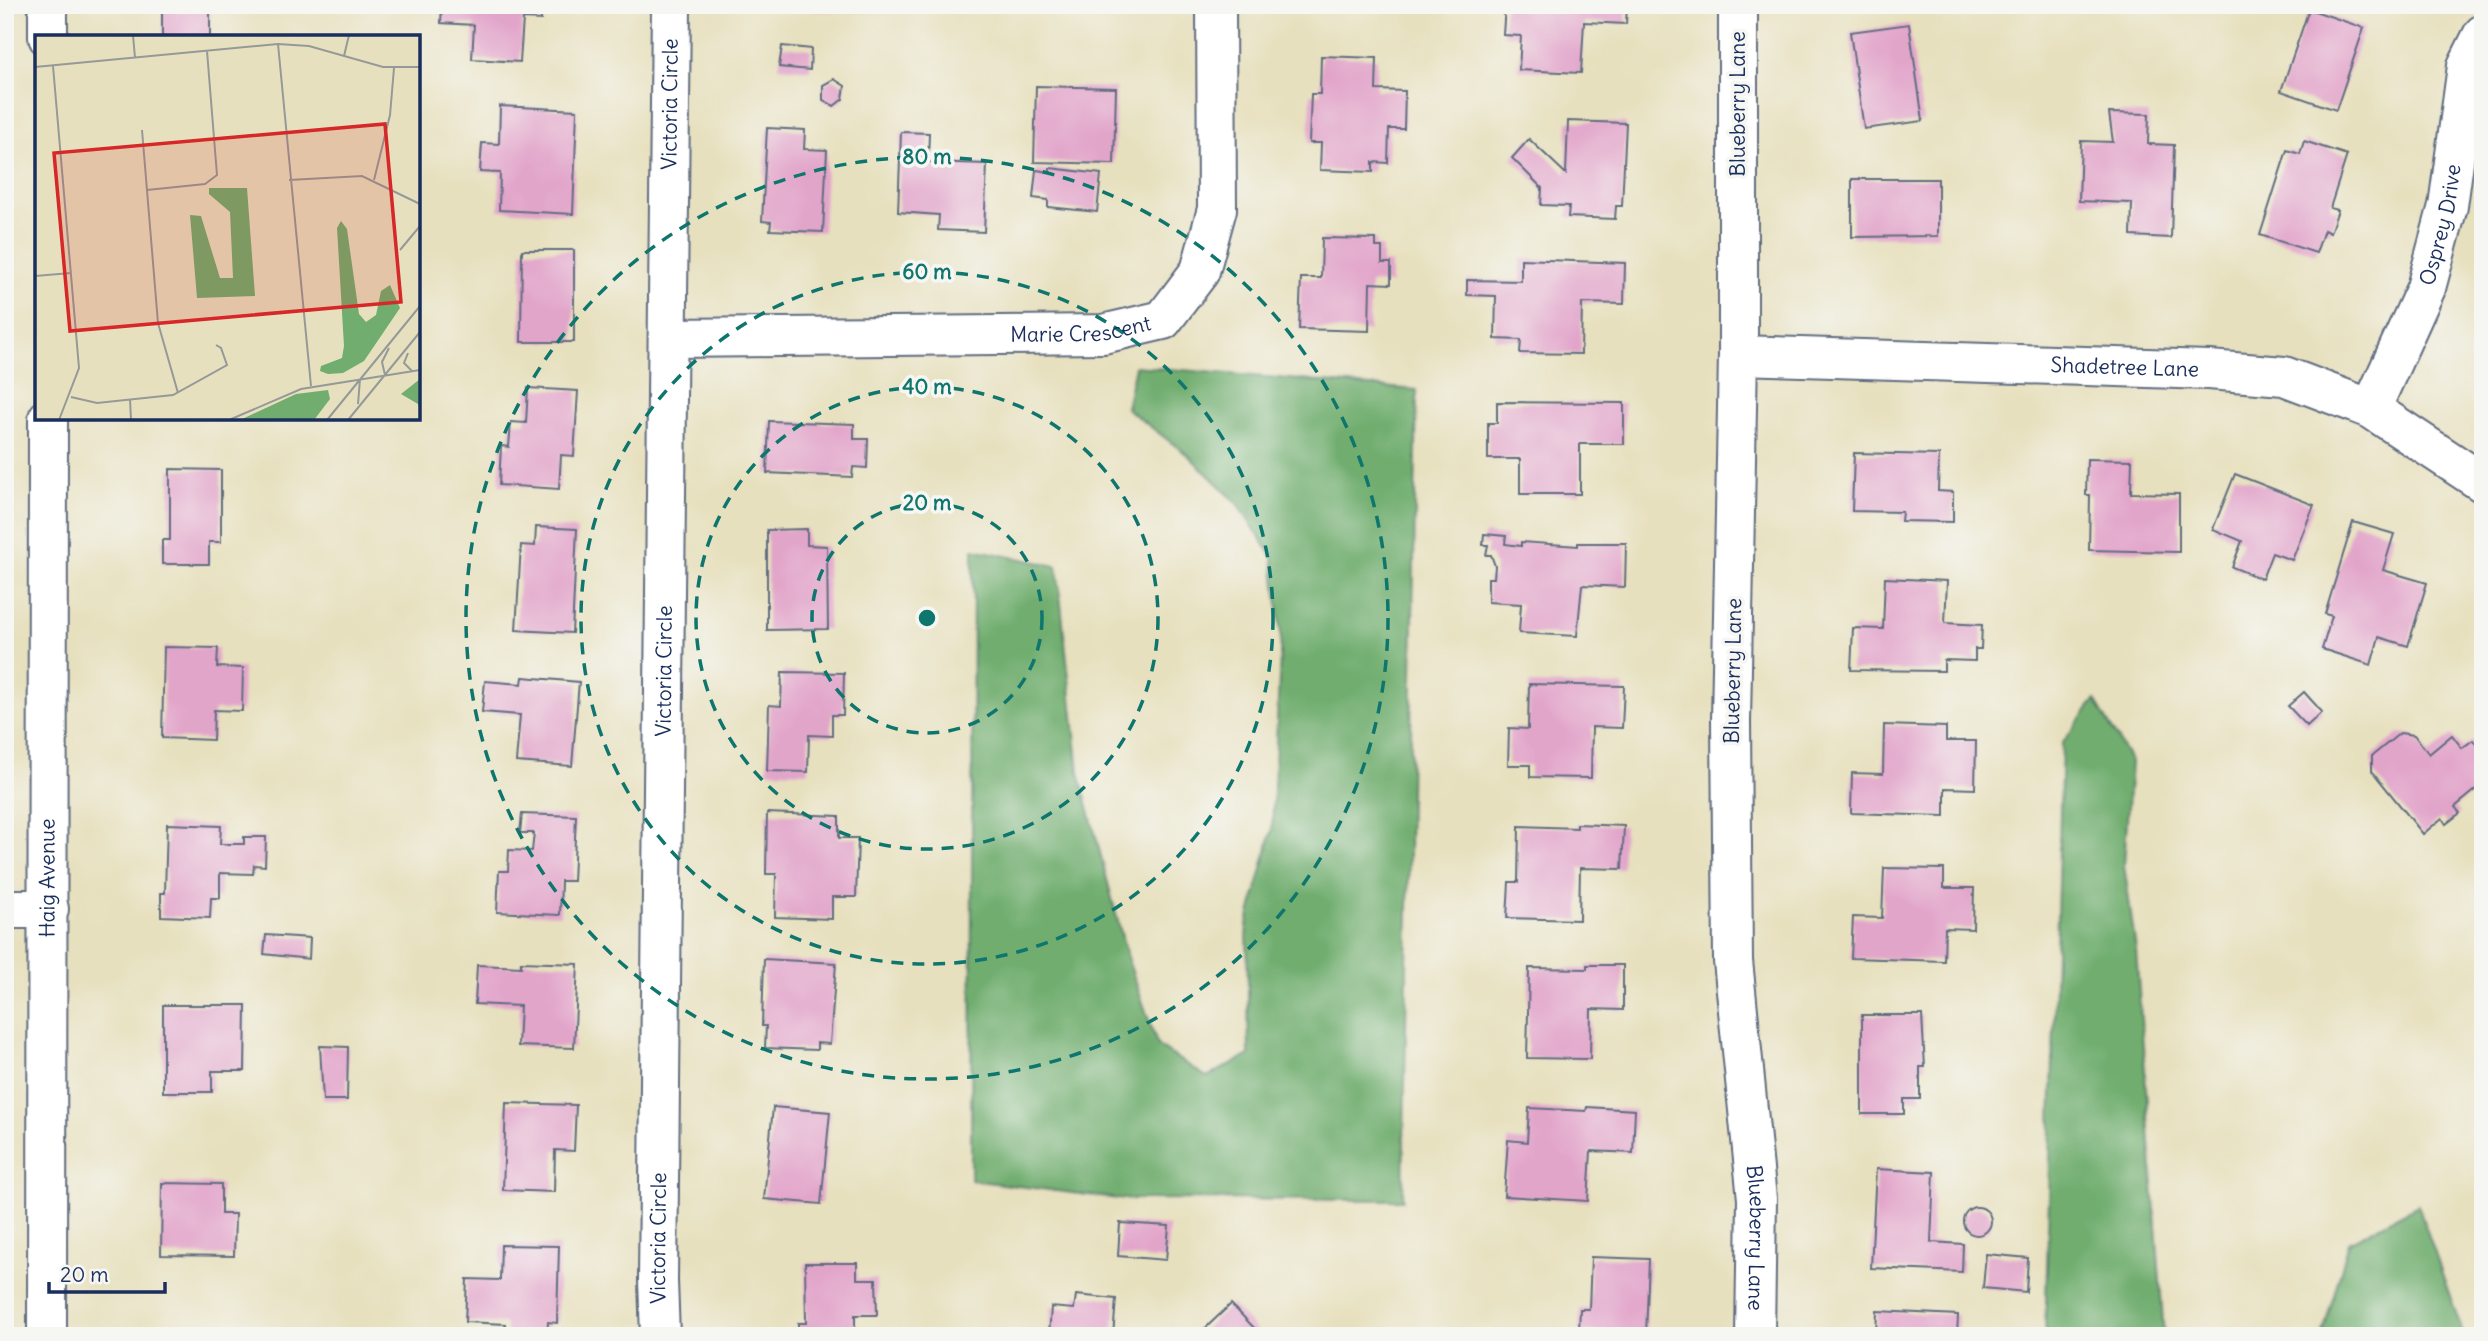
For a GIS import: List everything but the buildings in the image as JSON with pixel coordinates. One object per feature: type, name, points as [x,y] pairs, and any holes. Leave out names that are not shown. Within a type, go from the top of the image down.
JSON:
[{"type":"street","points":[[48,5],[48,35]]},
{"type":"street","name":"Victoria Circle","points":[[660,1336],[658,1281],[670,338],[671,5]]},
{"type":"street","name":"Marie Crescent","points":[[670,338],[1103,334],[1163,320],[1200,271],[1217,209],[1216,5]]},
{"type":"street","name":"Blueberry Lane","points":[[1738,5],[1738,355],[1731,721],[1733,961],[1757,1199],[1755,1336]]},
{"type":"street","name":"Osprey Drive","points":[[2371,409],[2426,288],[2448,206],[2467,65],[2483,34]]},
{"type":"street","name":"Shadetree Lane","points":[[1738,355],[2284,376],[2371,409],[2483,483]]},
{"type":"street","name":"Haig Avenue","points":[[47,1336],[48,420]]},
{"type":"street","points":[[5,909],[49,909]]},
{"type":"green space","points":[[1135,366],[1417,390],[1403,1200],[1118,1199],[971,1180],[973,549],[1057,566],[1079,772],[1128,960],[1158,1046],[1207,1077],[1249,1055],[1247,926],[1272,830],[1281,634],[1273,557],[1236,502],[1189,456],[1126,408]]},
{"type":"green space","points":[[2095,700],[2131,762],[2124,865],[2136,950],[2164,1336],[2045,1336],[2062,743]]},
{"type":"green space","points":[[2418,1205],[2464,1336],[2322,1336],[2349,1242]]}]
